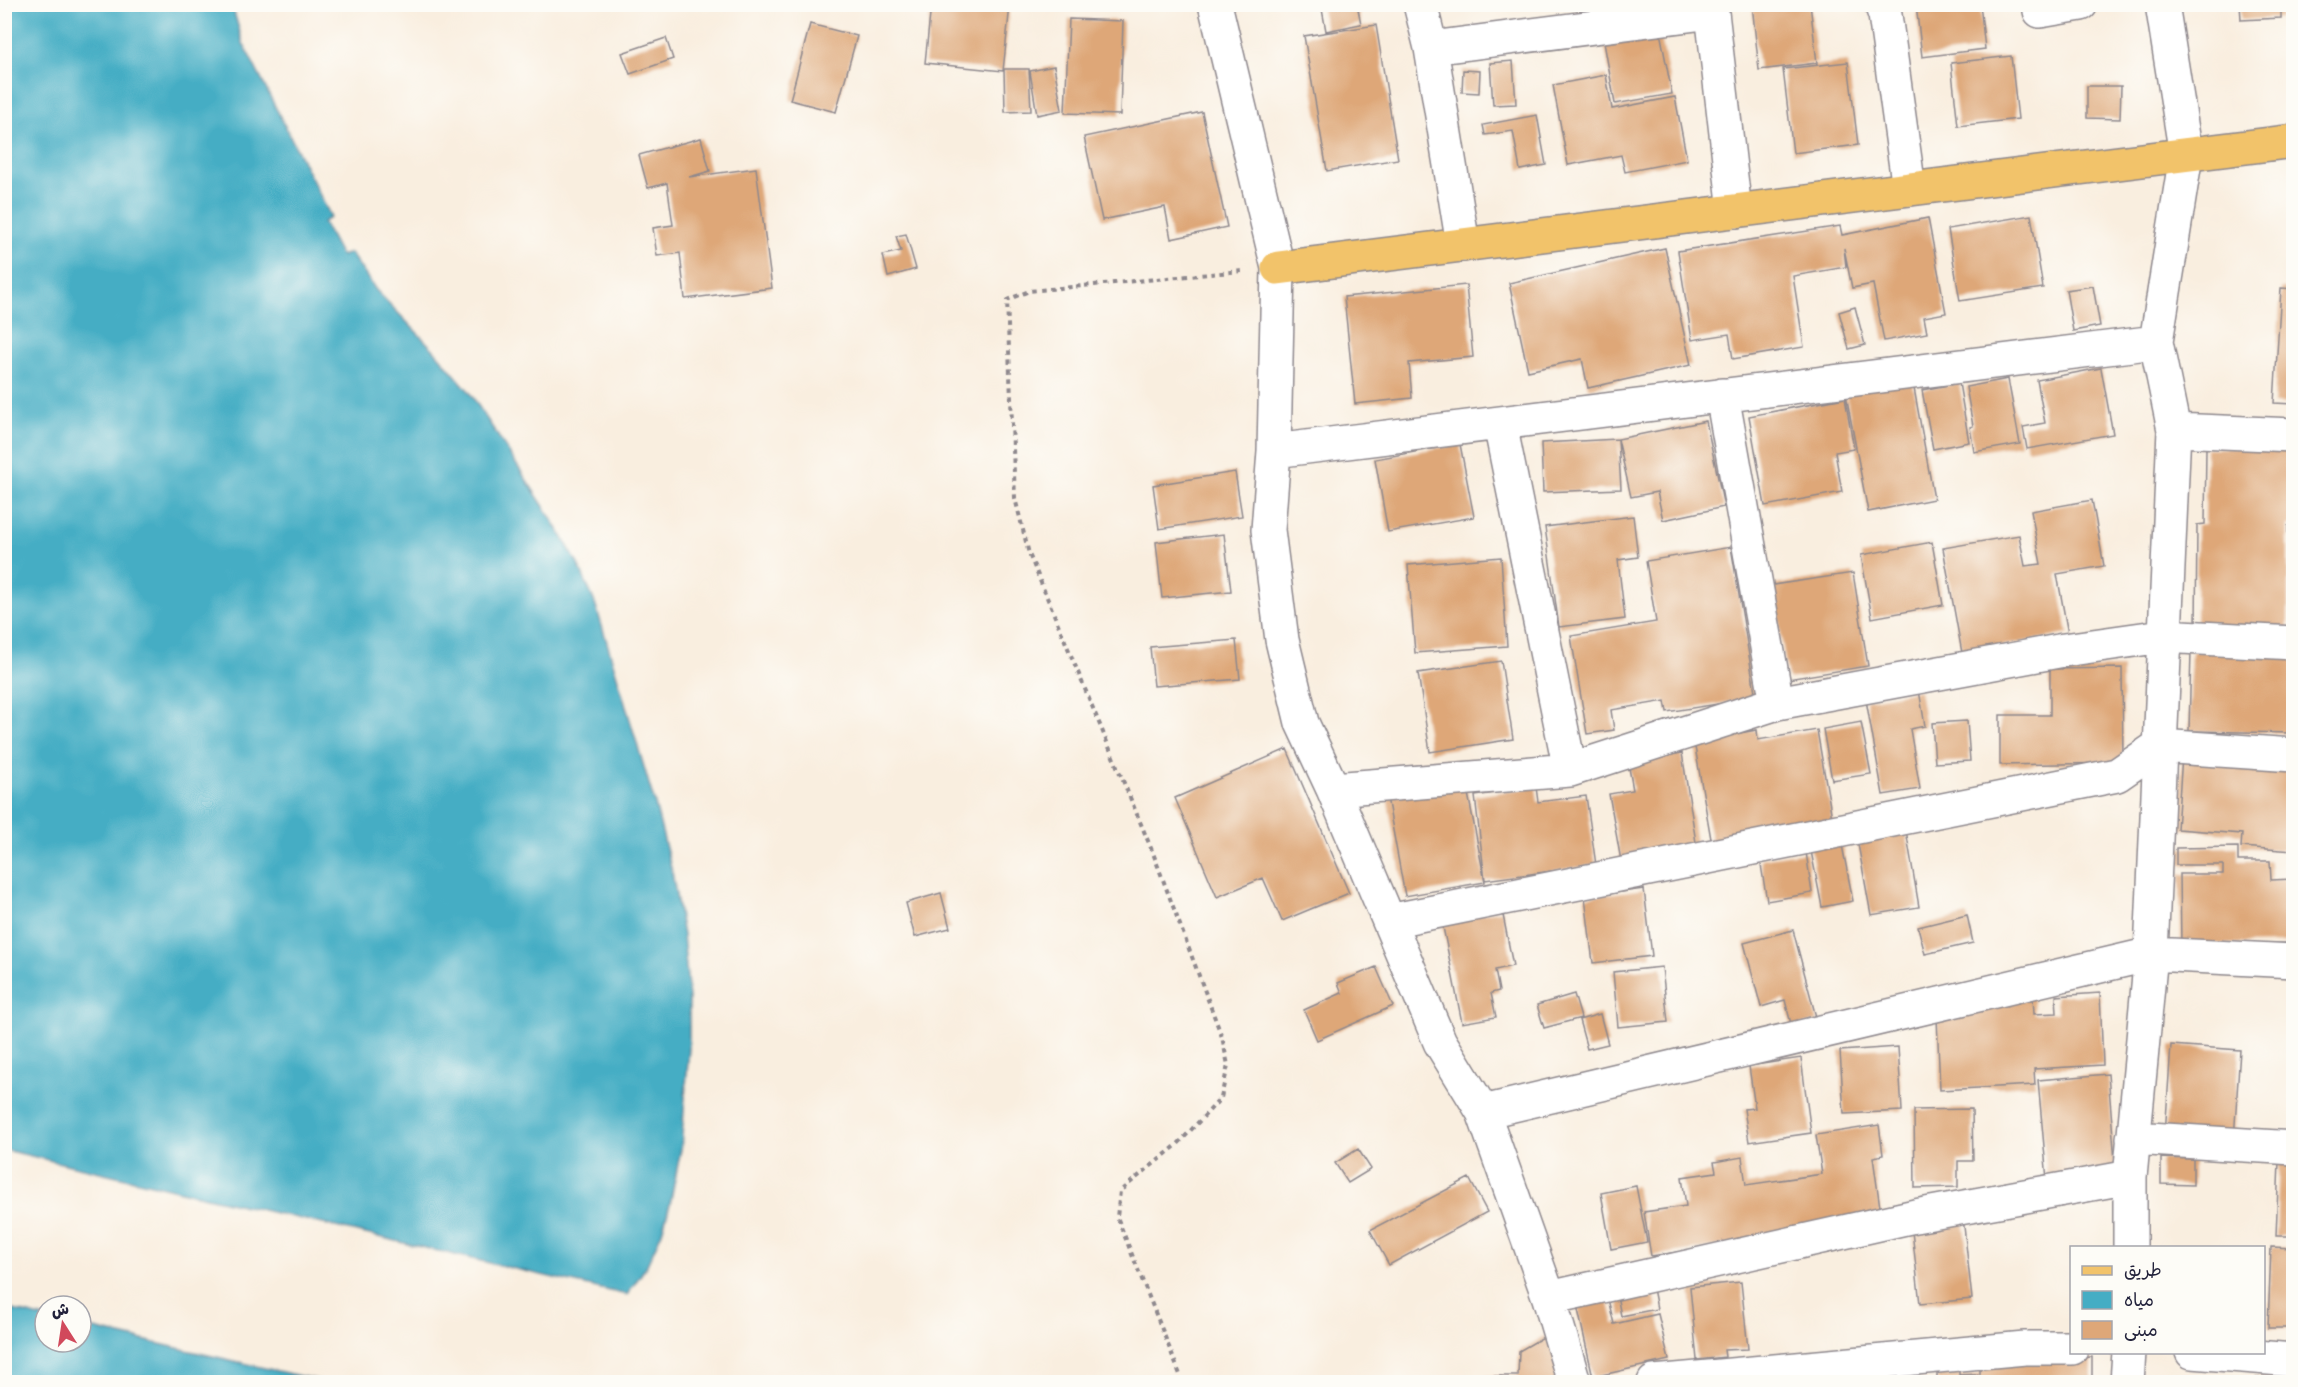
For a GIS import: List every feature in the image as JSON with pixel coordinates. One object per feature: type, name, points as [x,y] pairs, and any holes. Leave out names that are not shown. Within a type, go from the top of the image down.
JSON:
[{"type":"main road","points":[[1278,268],[2294,141]]},
{"type":"street","points":[[1215,4],[1278,268],[1274,451],[1268,530],[1282,640],[1302,723],[1333,789],[1440,1042],[1483,1112],[1549,1298],[1574,1383]]},
{"type":"street","points":[[1420,4],[1431,48],[1463,245]]},
{"type":"street","points":[[1881,4],[1885,15],[1909,189]]},
{"type":"street","points":[[2039,4],[2040,11],[2081,4]]},
{"type":"street","points":[[2130,1246],[2130,1177],[2151,954],[2163,636],[2174,430],[2156,342],[2186,155],[2162,4]]},
{"type":"street","points":[[1431,48],[1711,8],[1735,211]]},
{"type":"street","points":[[1274,451],[2156,342]]},
{"type":"street","points":[[1722,395],[1777,703]]},
{"type":"street","points":[[1500,424],[1569,770]]},
{"type":"street","points":[[2174,430],[2294,435]]},
{"type":"street","points":[[1333,789],[1569,770],[1777,703],[2064,650],[2163,636],[2294,643]]},
{"type":"street","points":[[1389,921],[2117,774],[2159,746],[2294,755]]},
{"type":"street","points":[[1483,1112],[2151,954],[2294,961]]},
{"type":"street","points":[[2133,1138],[2294,1148]]},
{"type":"street","points":[[1549,1298],[1915,1216],[2130,1177]]},
{"type":"street","points":[[1654,1383],[2025,1348],[2070,1348]]},
{"type":"street","points":[[2127,1383],[2129,1354]]},
{"type":"street","points":[[2207,1354],[2294,1360]]},
{"type":"path","points":[[1184,1383],[1117,1218],[1120,1191],[1177,1145],[1221,1098],[1228,1065],[1222,1037],[1153,853],[1029,554],[1015,498],[1007,300],[1029,291],[1278,268]]},
{"type":"water","points":[[5,4],[232,5],[243,43],[331,217],[323,222],[341,256],[350,253],[376,290],[434,350],[468,390],[552,519],[578,564],[595,603],[655,804],[672,872],[683,935],[689,998],[689,1048],[681,1149],[670,1204],[662,1232],[646,1267],[627,1295],[5,1150]]},
{"type":"water","points":[[5,1308],[33,1315],[33,1354],[93,1354],[93,1329],[326,1382],[5,1382]]},
{"type":"building","points":[[1321,4],[1357,4],[1361,24],[1326,31]]},
{"type":"building","points":[[1752,4],[1810,4],[1817,63],[1759,70]]},
{"type":"building","points":[[1916,4],[1980,4],[1985,49],[1922,57]]},
{"type":"building","points":[[2240,4],[2281,4],[2281,18],[2241,20]]},
{"type":"building","points":[[931,5],[1010,5],[1003,71],[925,63]]},
{"type":"building","points":[[1069,19],[1123,21],[1120,115],[1065,113]]},
{"type":"building","points":[[1658,21],[1672,94],[1615,104],[1602,31]]},
{"type":"building","points":[[810,24],[857,36],[836,112],[790,100]]},
{"type":"building","points":[[1376,25],[1398,159],[1327,171],[1304,36]]},
{"type":"building","points":[[666,38],[673,59],[630,74],[622,53]]},
{"type":"building","points":[[2011,56],[2018,119],[1958,126],[1951,63]]},
{"type":"building","points":[[1513,61],[1516,104],[1493,105],[1490,63]]},
{"type":"building","points":[[1848,62],[1858,145],[1793,153],[1783,69]]},
{"type":"building","points":[[1054,66],[1062,110],[1037,115],[1030,71]]},
{"type":"building","points":[[1004,69],[1029,69],[1031,111],[1005,112]]},
{"type":"building","points":[[1463,70],[1480,71],[1479,93],[1462,92]]},
{"type":"building","points":[[1606,75],[1612,109],[1675,97],[1687,160],[1625,172],[1621,155],[1568,165],[1553,85]]},
{"type":"building","points":[[2087,86],[2121,86],[2120,119],[2087,118]]},
{"type":"building","points":[[1202,112],[1227,227],[1171,239],[1165,207],[1102,220],[1084,137]]},
{"type":"building","points":[[1537,115],[1546,165],[1520,170],[1513,131],[1485,135],[1483,125]]},
{"type":"building","points":[[701,138],[710,171],[689,177],[756,168],[772,288],[685,299],[680,253],[657,256],[653,228],[673,225],[667,183],[648,188],[639,155]]},
{"type":"building","points":[[2031,215],[2043,288],[1960,301],[1948,229]]},
{"type":"building","points":[[1928,218],[1946,313],[1924,317],[1927,333],[1884,341],[1873,284],[1852,288],[1844,248],[1846,267],[1793,276],[1804,347],[1733,359],[1729,334],[1692,340],[1678,251],[1840,226],[1842,235]]},
{"type":"building","points":[[906,234],[916,269],[888,277],[883,255],[901,251],[896,236]]},
{"type":"building","points":[[1665,248],[1691,365],[1588,388],[1582,359],[1528,371],[1509,283]]},
{"type":"building","points":[[1466,285],[1473,357],[1409,363],[1412,398],[1355,404],[1344,297]]},
{"type":"building","points":[[2093,286],[2100,326],[2073,331],[2066,290]]},
{"type":"building","points":[[2281,288],[2294,289],[2294,404],[2274,403]]},
{"type":"building","points":[[1855,307],[1865,345],[1849,349],[1839,312]]},
{"type":"building","points":[[2101,368],[2113,434],[2027,449],[2023,427],[2045,423],[2037,380]]},
{"type":"building","points":[[1912,377],[1934,499],[1868,512],[1845,389]]},
{"type":"building","points":[[2008,379],[2020,444],[1974,452],[1970,427],[1973,426],[1966,387]]},
{"type":"building","points":[[1959,383],[1969,442],[1933,449],[1922,390]]},
{"type":"building","points":[[1845,398],[1854,449],[1835,452],[1842,492],[1765,506],[1749,416]]},
{"type":"building","points":[[1706,421],[1724,507],[1663,520],[1657,492],[1631,497],[1618,439]]},
{"type":"building","points":[[1618,439],[1621,489],[1543,492],[1541,443]]},
{"type":"building","points":[[1460,444],[1474,517],[1388,532],[1375,459]]},
{"type":"building","points":[[2206,448],[2294,448],[2294,526],[2288,526],[2288,628],[2196,627],[2197,525],[2205,524]]},
{"type":"building","points":[[1235,472],[1242,516],[1159,529],[1153,485]]},
{"type":"building","points":[[2092,500],[2104,566],[2057,574],[2068,634],[1962,653],[1943,548],[2019,535],[2025,566],[2041,564],[2031,511]]},
{"type":"building","points":[[1633,516],[1638,557],[1618,560],[1625,619],[1559,627],[1545,527]]},
{"type":"building","points":[[1224,534],[1231,591],[1162,598],[1156,542]]},
{"type":"building","points":[[1932,542],[1943,605],[1872,618],[1861,555]]},
{"type":"building","points":[[1731,547],[1756,698],[1667,712],[1665,701],[1611,710],[1614,730],[1587,734],[1571,636],[1656,622],[1646,561]]},
{"type":"building","points":[[1501,557],[1507,646],[1415,653],[1408,565]]},
{"type":"building","points":[[1853,573],[1868,666],[1788,679],[1773,585]]},
{"type":"building","points":[[1236,640],[1240,679],[1154,686],[1150,647]]},
{"type":"building","points":[[2191,651],[2294,653],[2294,733],[2189,731]]},
{"type":"building","points":[[1501,661],[1513,739],[1430,752],[1418,673]]},
{"type":"building","points":[[2122,668],[2123,763],[2000,765],[2000,715],[2050,715],[2050,669]]},
{"type":"building","points":[[1919,690],[1925,726],[1910,729],[1920,789],[1883,795],[1866,700]]},
{"type":"building","points":[[1967,721],[1970,761],[1935,763],[1932,723]]},
{"type":"building","points":[[1861,722],[1871,774],[1832,780],[1823,729]]},
{"type":"building","points":[[1757,730],[1758,740],[1817,730],[1833,824],[1712,845],[1694,741]]},
{"type":"building","points":[[1287,749],[1349,893],[1282,921],[1263,878],[1217,897],[1175,798]]},
{"type":"building","points":[[1682,753],[1697,849],[1621,861],[1609,794],[1633,790],[1628,762]]},
{"type":"building","points":[[2182,756],[2294,762],[2294,851],[2241,847],[2242,834],[2177,829]]},
{"type":"building","points":[[1466,783],[1485,882],[1405,896],[1387,797]]},
{"type":"building","points":[[1536,787],[1538,802],[1586,796],[1596,865],[1485,880],[1475,796]]},
{"type":"building","points":[[1905,824],[1919,907],[1871,915],[1856,833]]},
{"type":"building","points":[[1841,840],[1853,901],[1822,907],[1810,846]]},
{"type":"building","points":[[2238,847],[2238,861],[2270,861],[2271,880],[2294,879],[2294,943],[2181,945],[2180,874],[2223,874],[2223,865],[2176,865],[2176,848]]},
{"type":"building","points":[[1806,852],[1812,893],[1767,901],[1760,859]]},
{"type":"building","points":[[1644,889],[1652,956],[1593,963],[1585,897]]},
{"type":"building","points":[[941,893],[950,928],[915,937],[906,903]]},
{"type":"building","points":[[1502,910],[1513,966],[1495,970],[1499,991],[1491,993],[1496,1017],[1462,1023],[1442,922]]},
{"type":"building","points":[[1967,915],[1973,943],[1925,954],[1918,927]]},
{"type":"building","points":[[1793,930],[1817,1021],[1792,1028],[1785,1000],[1761,1007],[1744,943]]},
{"type":"building","points":[[1376,967],[1393,1006],[1317,1040],[1304,1010],[1342,993],[1338,983]]},
{"type":"building","points":[[1662,967],[1668,1022],[1618,1027],[1613,972]]},
{"type":"building","points":[[2100,993],[2103,1065],[2034,1069],[2035,1085],[1940,1090],[1937,1017],[2033,997],[2034,1014],[2057,1013],[2056,996]]},
{"type":"building","points":[[1574,994],[1581,1018],[1544,1028],[1537,1005]]},
{"type":"building","points":[[1600,1014],[1608,1044],[1587,1049],[1579,1020]]},
{"type":"building","points":[[2171,1045],[2240,1050],[2234,1139],[2165,1135]]},
{"type":"building","points":[[1898,1047],[1902,1111],[1844,1114],[1840,1051]]},
{"type":"building","points":[[1801,1058],[1811,1133],[1749,1142],[1744,1109],[1755,1108],[1749,1066]]},
{"type":"building","points":[[2108,1074],[2116,1174],[2047,1180],[2038,1080]]},
{"type":"building","points":[[1972,1109],[1973,1161],[1958,1161],[1958,1187],[1915,1188],[1914,1110]]},
{"type":"building","points":[[1879,1125],[1883,1155],[1873,1157],[1882,1222],[1651,1256],[1644,1212],[1686,1206],[1682,1177],[1716,1172],[1714,1162],[1742,1157],[1746,1185],[1822,1174],[1816,1135]]},
{"type":"building","points":[[1358,1149],[1371,1169],[1348,1183],[1335,1163]]},
{"type":"building","points":[[2161,1158],[2193,1159],[2193,1185],[2161,1184]]},
{"type":"building","points":[[2279,1161],[2294,1162],[2294,1236],[2276,1236]]},
{"type":"building","points":[[1469,1178],[1487,1212],[1389,1265],[1370,1230]]},
{"type":"building","points":[[1636,1186],[1647,1242],[1611,1249],[1601,1193]]},
{"type":"building","points":[[1963,1217],[1972,1299],[1920,1304],[1911,1222]]},
{"type":"building","points":[[2271,1247],[2294,1248],[2294,1328],[2268,1328]]},
{"type":"building","points":[[1741,1282],[1748,1349],[1724,1350],[1725,1357],[1697,1360],[1690,1287]]},
{"type":"building","points":[[1652,1283],[1657,1309],[1621,1316],[1616,1290]]},
{"type":"building","points":[[1608,1299],[1614,1324],[1658,1314],[1669,1360],[1593,1377],[1577,1305]]},
{"type":"building","points":[[1545,1336],[1572,1382],[1475,1382],[1487,1376],[1518,1376],[1519,1351]]},
{"type":"building","points":[[2092,1357],[2092,1382],[1937,1382],[1937,1362],[1959,1361],[1959,1375],[1980,1374],[1980,1359]]},
{"type":"building","points":[[1855,1377],[1894,1377],[1894,1382],[1855,1382]]},
{"type":"building","points":[[2256,1378],[2294,1379],[2294,1382],[2256,1382]]}]
